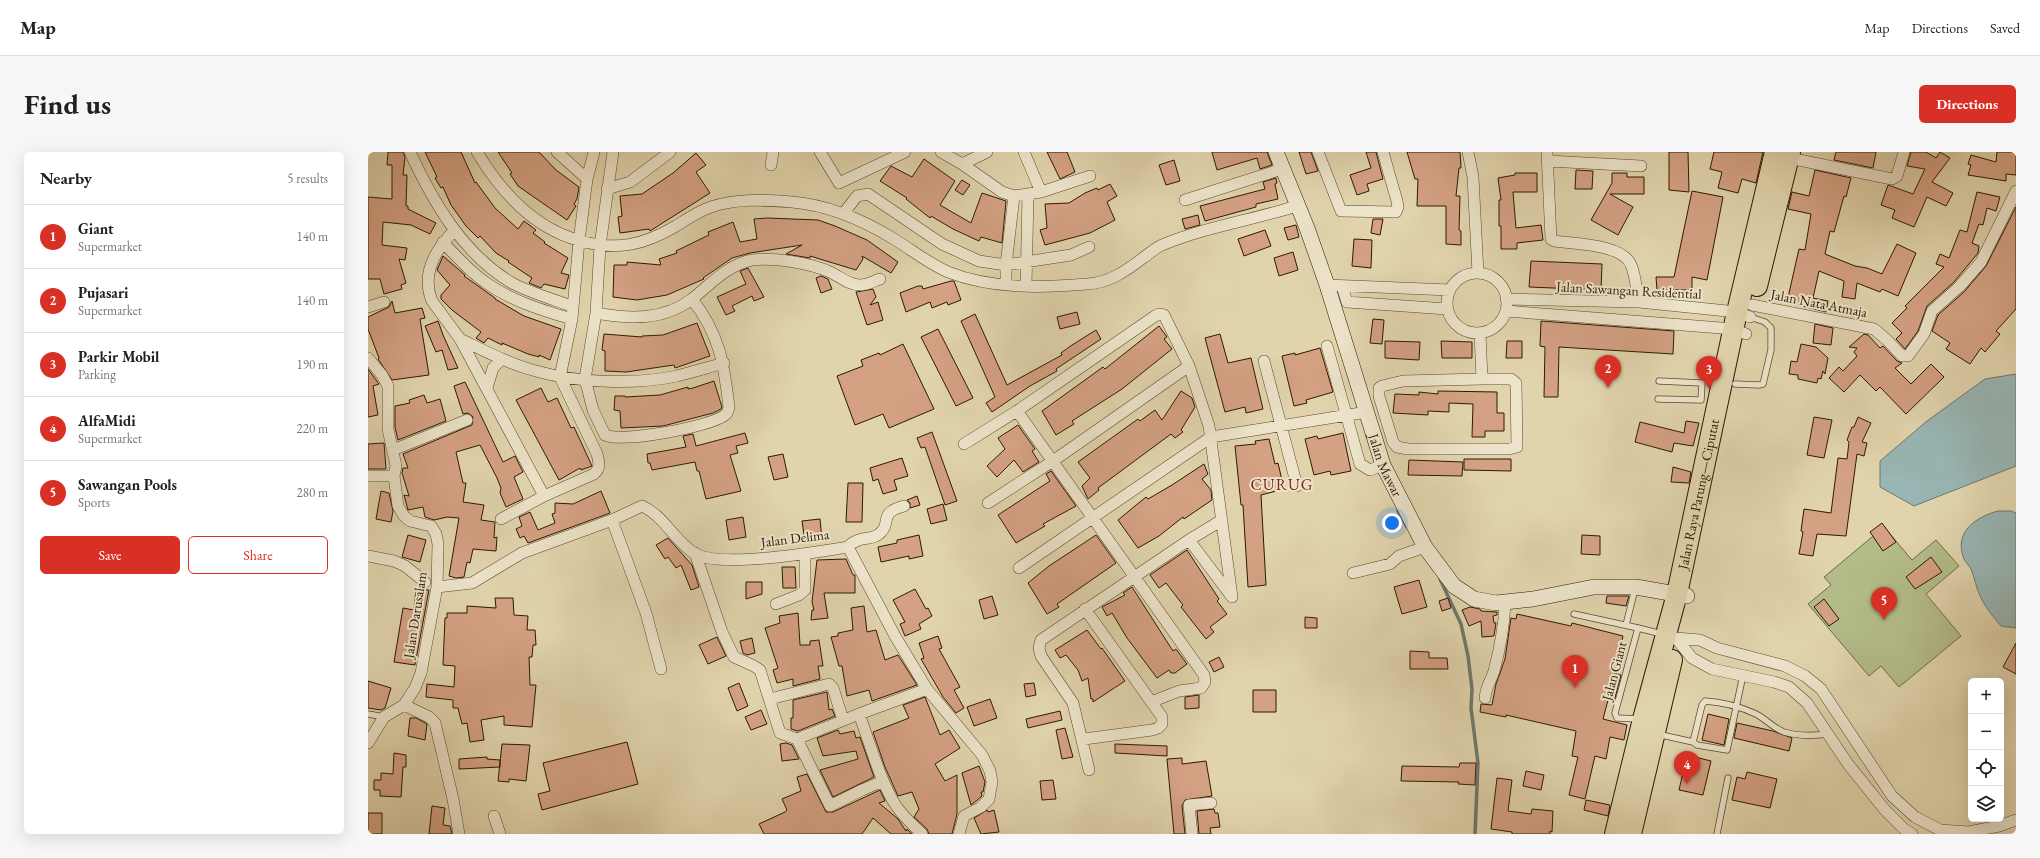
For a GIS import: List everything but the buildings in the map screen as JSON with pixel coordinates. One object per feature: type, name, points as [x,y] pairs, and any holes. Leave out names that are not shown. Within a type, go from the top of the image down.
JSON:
[{"type":"highway","name":"Jalan Raya Parung—Ciputat","points":[[1615,834],[1649,727],[1735,384],[1744,319],[1762,235],[1784,154]]},
{"type":"highway","name":"Jalan Raya Parung—Ciputat","points":[[1682,595],[1709,404],[1744,319]]},
{"type":"highway","name":"Jalan Raya Parung—Ciputat","points":[[1631,834],[1649,727]]},
{"type":"street","points":[[410,152],[422,179],[454,231],[486,264],[500,275],[535,294],[572,306]]},
{"type":"street","points":[[477,152],[501,186],[523,209],[553,232],[579,241],[600,246],[640,244],[658,236],[702,210],[732,202],[758,200],[795,202],[844,213],[882,232],[917,262],[976,282],[1026,286],[1091,284],[1110,279],[1125,271],[1159,246],[1224,225],[1273,214],[1297,206]]},
{"type":"street","points":[[557,152],[587,179]]},
{"type":"street","points":[[501,519],[544,496],[594,474],[598,470],[600,463],[560,377],[572,319],[572,306],[587,179],[594,152]]},
{"type":"street","points":[[613,152],[600,246],[596,313],[585,379],[593,410],[605,435],[618,439],[691,427],[720,418],[727,414],[729,407],[724,363],[704,314],[692,299]]},
{"type":"street","points":[[607,189],[630,182],[670,152]]},
{"type":"street","points":[[771,164],[772,152]]},
{"type":"street","points":[[820,152],[839,183],[887,156],[905,152]]},
{"type":"street","points":[[941,152],[962,164],[1002,192],[1014,196],[1041,192],[1090,176]]},
{"type":"street","points":[[962,164],[987,152]]},
{"type":"street","points":[[1024,152],[1041,192]]},
{"type":"street","name":"Jalan Mawar","points":[[1276,152],[1297,206],[1335,285],[1336,350],[1378,467],[1423,548],[1454,586],[1474,599],[1485,602],[1505,603],[1533,599],[1585,588],[1636,587],[1682,595]]},
{"type":"street","points":[[1318,152],[1341,211],[1396,212],[1398,208],[1398,201],[1383,152]]},
{"type":"street","points":[[1468,152],[1474,177],[1478,273]]},
{"type":"street","points":[[1784,154],[1894,179],[1897,176],[1904,152]]},
{"type":"street","points":[[1639,302],[1632,266],[1629,260],[1620,252],[1602,247],[1554,241],[1551,239],[1547,156],[1642,166]]},
{"type":"street","points":[[1185,200],[1282,169]]},
{"type":"street","name":"Jalan Nata Atmaja","points":[[1744,319],[1874,329],[1902,356],[1908,356],[1924,334],[1932,311],[1959,287],[1981,262],[2016,191]]},
{"type":"street","points":[[844,213],[857,196],[868,194],[942,244],[979,261],[1006,266],[1071,254],[1088,247]]},
{"type":"street","points":[[1026,286],[1028,194]]},
{"type":"street","points":[[1006,284],[1006,266],[1014,196]]},
{"type":"street","points":[[454,231],[443,242],[432,259],[429,277],[429,294],[460,339],[544,496]]},
{"type":"street","points":[[443,242],[468,268],[492,287],[529,306],[572,319]]},
{"type":"street","points":[[596,313],[622,317],[642,317],[658,315],[677,309],[692,299],[715,278],[729,269],[751,260],[763,259],[813,266],[829,271],[854,284],[862,285],[880,279]]},
{"type":"street","points":[[1478,273],[1494,279],[1500,284],[1506,299],[1506,311],[1502,319],[1492,330],[1480,333],[1465,331],[1453,322],[1447,309],[1447,299],[1450,290],[1461,278],[1478,273]]},
{"type":"street","points":[[1335,285],[1450,290]]},
{"type":"street","points":[[1335,285],[1347,302],[1447,309]]},
{"type":"street","name":"Jalan Sawangan Residential","points":[[1506,299],[1639,302],[1744,319]]},
{"type":"street","points":[[368,307],[384,302]]},
{"type":"street","name":"Jalan Sawangan Residential","points":[[1506,311],[1744,319]]},
{"type":"street","points":[[964,444],[1017,411],[1159,314],[1164,314],[1189,366],[1204,406],[1211,437],[1232,597],[1189,540]]},
{"type":"street","points":[[1480,333],[1482,379]]},
{"type":"street","points":[[460,339],[502,359],[535,371],[560,377],[615,381],[648,380],[676,376],[724,363]]},
{"type":"street","points":[[1336,350],[1358,414],[1360,464],[1378,467]]},
{"type":"street","name":"Jalan Darusalam","points":[[368,358],[382,375],[388,386],[388,429],[396,466],[394,476],[400,512],[410,520],[431,526],[436,534],[437,587],[422,668],[416,688],[404,705],[384,717],[368,742]]},
{"type":"street","points":[[487,388],[493,368],[502,359]]},
{"type":"street","points":[[1264,361],[1297,486]]},
{"type":"street","points":[[988,503],[1053,461],[1189,366]]},
{"type":"street","points":[[1482,379],[1515,380],[1517,397],[1517,447],[1509,449],[1408,449],[1397,447],[1393,442],[1379,396],[1379,388],[1403,381],[1482,379]]},
{"type":"street","points":[[1017,411],[1204,675],[1205,682],[1201,688],[1179,691],[1150,702]]},
{"type":"street","points":[[1019,568],[1093,519],[1211,437],[1358,414]]},
{"type":"street","points":[[393,450],[467,420]]},
{"type":"street","points":[[368,476],[394,476]]},
{"type":"street","name":"Jalan Delima","points":[[437,587],[472,583],[522,553],[612,520],[642,506],[650,511],[695,553],[720,561],[805,554],[848,547],[895,636],[927,689],[982,755],[990,771],[992,782],[990,799],[981,807],[964,816],[958,834]]},
{"type":"street","points":[[848,547],[858,539],[877,536],[882,532],[888,514],[893,509],[904,506]]},
{"type":"street","points":[[612,520],[646,613],[661,669]]},
{"type":"street","points":[[1089,770],[1084,739],[1073,703],[1042,656],[1039,648],[1041,640],[1189,540],[1222,520]]},
{"type":"street","points":[[1353,573],[1390,564],[1399,556],[1423,548]]},
{"type":"street","points":[[695,553],[722,632],[734,657],[760,670],[780,733],[797,739],[843,720],[927,689]]},
{"type":"street","points":[[776,604],[800,595],[805,590],[805,554]]},
{"type":"street","points":[[368,556],[394,561],[405,566],[425,582]]},
{"type":"street","points":[[1485,698],[1486,686],[1494,670],[1504,618],[1505,603]]},
{"type":"street","points":[[1084,739],[1158,728],[1162,724],[1162,717],[1085,609]]},
{"type":"street","points":[[1671,637],[1692,658],[1712,669],[1774,682],[1789,688],[1807,703],[1848,764],[1885,810],[1904,829],[1912,834]]},
{"type":"street","points":[[1671,637],[1700,640],[1717,648],[1785,666],[1805,676],[1821,689],[1892,796],[1915,817],[1940,830],[1968,832],[1999,826],[2016,820]]},
{"type":"street","points":[[770,699],[829,684],[832,688],[843,720]]},
{"type":"street","points":[[404,705],[429,717],[435,722],[454,799],[459,834]]},
{"type":"street","points":[[859,714],[883,781],[893,802],[903,816],[922,834]]},
{"type":"street","points":[[797,739],[830,806],[883,781]]},
{"type":"street","points":[[1848,764],[1864,754]]},
{"type":"street","points":[[1192,834],[1189,805],[1211,803]]},
{"type":"street","points":[[494,816],[500,834]]},
{"type":"lane","points":[[1735,384],[1763,384],[1771,350],[1771,328],[1765,322],[1744,319]]},
{"type":"lane","points":[[1658,399],[1709,404],[1702,382],[1659,381]]},
{"type":"lane","name":"Jalan Giant","points":[[1626,625],[1636,587]]},
{"type":"lane","name":"Jalan Giant","points":[[1574,614],[1626,625],[1671,637]]},
{"type":"lane","name":"Jalan Giant","points":[[1638,628],[1615,714],[1617,718],[1649,727]]},
{"type":"lane","points":[[1649,727],[1693,742],[1697,745],[1727,750],[1743,675]]},
{"type":"lane","points":[[1693,742],[1703,703],[1710,702],[1756,714],[1775,728],[1785,732],[1809,736],[1827,734]]},
{"type":"lane","points":[[368,714],[384,717]]},
{"type":"lane","points":[[1717,834],[1728,778]]},
{"type":"green space","points":[[1884,527],[1912,560],[1936,540],[1959,566],[1926,594],[1961,636],[1899,687],[1881,666],[1869,676],[1808,604],[1831,585],[1824,577]]},
{"type":"water","points":[[2016,374],[2016,466],[1914,506],[1880,487],[1880,461],[1927,421],[1985,379]]},
{"type":"water","points":[[1998,511],[2011,511],[2016,513],[2016,628],[2001,626],[1983,602],[1979,595],[1971,569],[1965,560],[1961,549],[1964,534],[1969,527],[1982,517]]},
{"type":"waterway","points":[[1398,511],[1407,527]]},
{"type":"waterway","points":[[1440,579],[1461,624],[1468,656],[1472,689],[1471,708],[1478,763],[1475,834]]},
{"type":"place","name":"Pujasari","points":[[1608,388]]},
{"type":"place","name":"Parkir Mobil","points":[[1709,389]]},
{"type":"place","name":"Sawangan Pools","points":[[1884,620]]},
{"type":"place","name":"Giant","points":[[1575,688]]},
{"type":"place","name":"AlfaMidi","points":[[1687,784]]},
{"type":"district","name":"CURUG","points":[[1282,484]]}]
